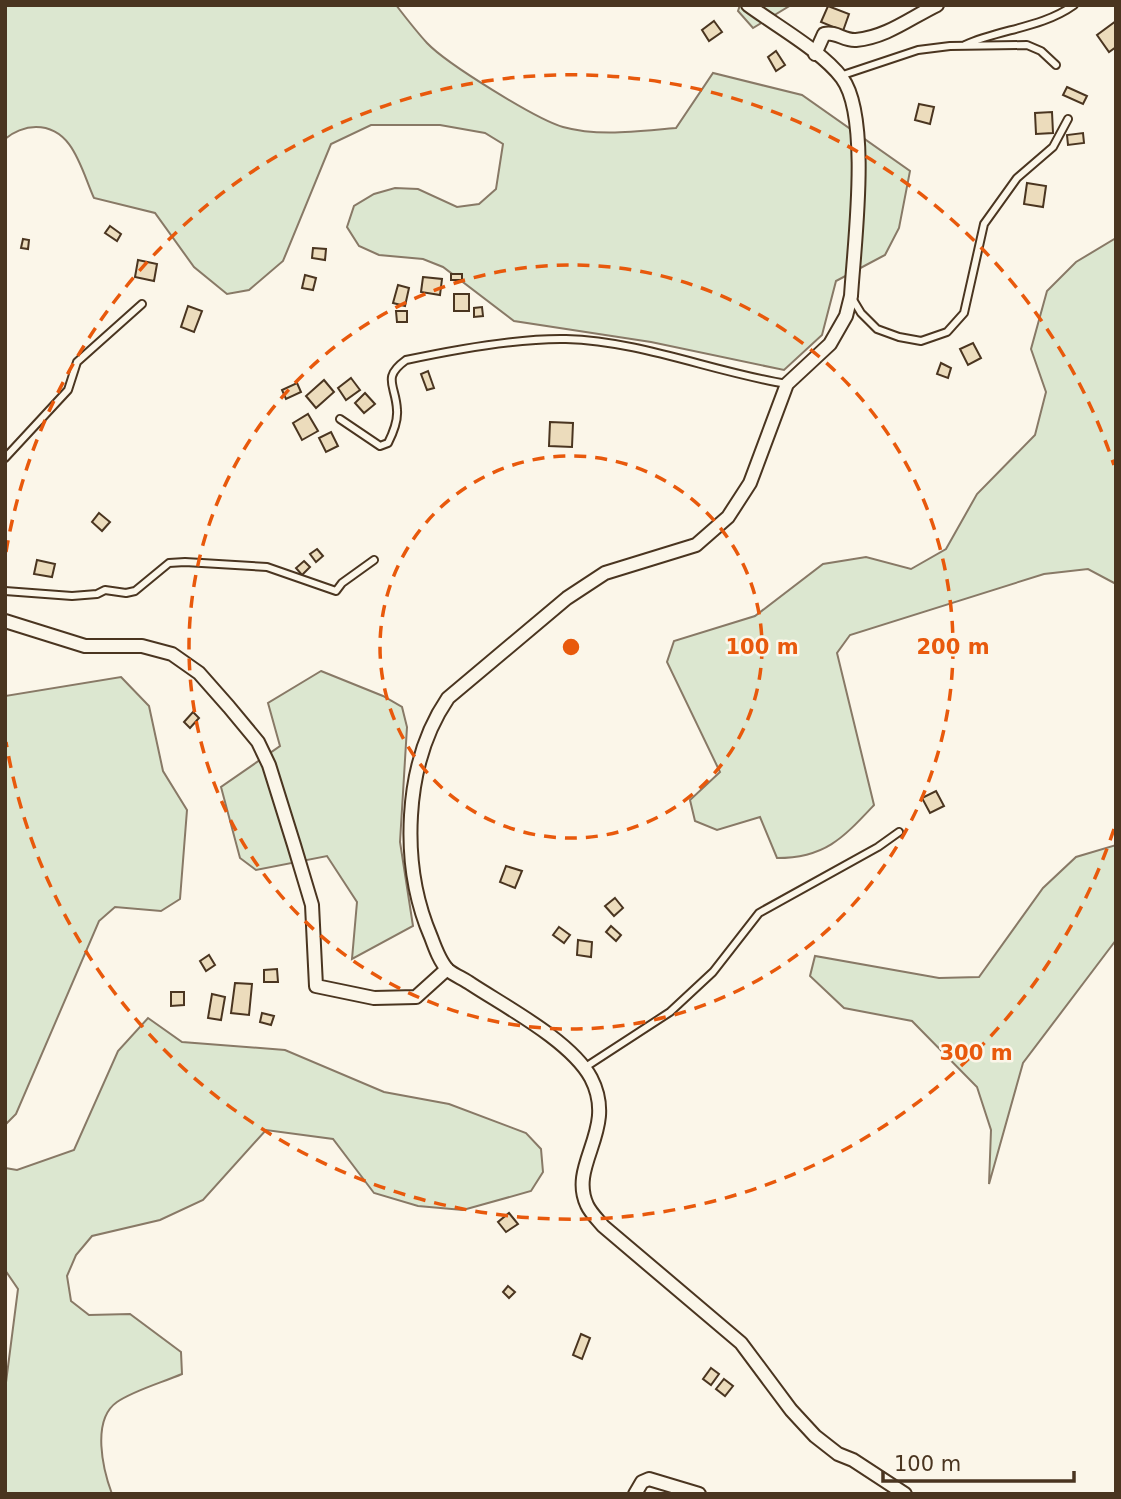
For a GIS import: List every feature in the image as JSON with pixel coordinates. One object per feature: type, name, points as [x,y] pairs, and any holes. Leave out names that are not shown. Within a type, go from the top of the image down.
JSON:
[{"type":"street","points":[[748,5],[815,54],[840,76],[851,97],[858,154],[851,296],[846,316],[830,344],[787,384],[750,483],[728,517],[696,545],[605,573],[567,598],[502,656],[448,698],[436,716],[418,771],[411,809],[415,890],[424,921],[447,969],[576,1056],[584,1068],[598,1098],[601,1120],[583,1175],[587,1206],[603,1226],[741,1343],[791,1410],[815,1436],[838,1454],[864,1466],[905,1494]]},
{"type":"street","points":[[815,54],[824,34],[831,32],[846,39],[869,37],[893,30],[937,5]]},
{"type":"street","points":[[5,621],[85,646],[142,646],[172,654],[199,673],[229,706],[258,742],[294,845],[312,905],[316,986],[374,998],[416,997],[447,969]]},
{"type":"street","points":[[635,1494],[642,1482],[649,1479],[699,1494]]},
{"type":"lane","points":[[964,46],[984,37],[1052,19],[1074,5]]},
{"type":"lane","points":[[840,76],[918,50],[964,46],[1027,46],[1041,51],[1056,65]]},
{"type":"lane","points":[[851,296],[861,313],[877,328],[899,337],[921,341],[947,332],[964,313],[984,224],[1017,178],[1054,147],[1068,119]]},
{"type":"lane","points":[[5,458],[68,390],[77,362],[142,304]]},
{"type":"lane","points":[[340,419],[380,446],[388,443],[398,411],[390,377],[394,369],[406,360],[533,340],[567,339],[633,348],[787,384]]},
{"type":"lane","points":[[5,591],[72,596],[97,594],[105,590],[126,593],[135,591],[169,563],[185,562],[259,565],[284,570],[336,591],[374,560]]},
{"type":"lane","points":[[584,1068],[670,1012],[713,972],[759,913],[900,832]]},
{"type":"green space","points":[[5,5],[396,5],[427,43],[472,77],[550,122],[591,132],[676,128],[713,73],[802,95],[910,171],[899,228],[885,255],[836,281],[822,335],[784,370],[651,342],[514,321],[443,267],[423,259],[379,255],[359,246],[347,227],[354,206],[374,194],[395,188],[418,189],[457,207],[479,204],[496,189],[503,144],[485,133],[440,125],[371,125],[331,144],[283,261],[249,290],[227,294],[194,267],[155,213],[94,198],[74,152],[59,134],[49,129],[32,127],[19,130],[5,139]]},
{"type":"green space","points":[[740,5],[791,5],[753,28],[738,11]]},
{"type":"green space","points":[[1116,238],[1116,584],[1088,569],[1044,574],[850,635],[837,653],[874,805],[832,844],[808,854],[777,858],[760,817],[717,830],[695,821],[690,800],[720,772],[667,662],[674,641],[755,616],[823,564],[866,557],[911,569],[946,549],[977,494],[1035,435],[1046,392],[1031,349],[1047,291],[1076,262]]},
{"type":"green space","points":[[321,671],[383,696],[402,707],[407,727],[400,842],[413,926],[352,959],[357,902],[327,856],[256,870],[240,858],[221,787],[280,746],[268,703]]},
{"type":"green space","points":[[121,677],[149,706],[163,771],[187,810],[180,899],[161,911],[115,907],[99,921],[16,1114],[5,1125],[5,696]]},
{"type":"green space","points":[[1116,845],[1116,940],[1023,1063],[989,1184],[991,1130],[977,1087],[912,1021],[844,1008],[810,976],[815,956],[939,978],[979,977],[1043,888],[1076,857]]},
{"type":"green space","points":[[148,1018],[182,1042],[285,1050],[384,1092],[449,1104],[526,1133],[541,1149],[543,1172],[531,1191],[463,1210],[418,1206],[374,1193],[333,1139],[266,1130],[203,1200],[160,1220],[92,1236],[76,1255],[67,1276],[71,1301],[89,1315],[130,1314],[181,1352],[182,1374],[132,1394],[109,1410],[104,1421],[101,1446],[112,1494],[5,1494],[5,1390],[18,1289],[5,1270],[5,1168],[17,1170],[74,1150],[118,1051]]},
{"type":"building","points":[[828,6],[849,14],[843,31],[821,22]]},
{"type":"building","points":[[714,21],[722,32],[709,41],[702,30]]},
{"type":"building","points":[[1116,21],[1116,47],[1109,52],[1097,35]]},
{"type":"building","points":[[776,51],[785,65],[776,71],[768,57]]},
{"type":"building","points":[[1067,87],[1087,96],[1083,104],[1063,95]]},
{"type":"building","points":[[919,104],[934,107],[930,124],[915,120]]},
{"type":"building","points":[[1052,112],[1053,133],[1036,134],[1035,113]]},
{"type":"building","points":[[1083,133],[1084,143],[1068,145],[1067,135]]},
{"type":"building","points":[[1027,183],[1046,186],[1043,207],[1024,204]]},
{"type":"building","points":[[110,226],[121,234],[117,241],[105,233]]},
{"type":"building","points":[[23,239],[29,240],[28,249],[21,248]]},
{"type":"building","points":[[313,248],[326,249],[325,260],[312,258]]},
{"type":"building","points":[[138,260],[157,264],[154,281],[135,277]]},
{"type":"building","points":[[451,274],[462,274],[462,280],[451,280]]},
{"type":"building","points":[[305,275],[316,278],[313,290],[302,288]]},
{"type":"building","points":[[423,277],[442,279],[440,295],[421,292]]},
{"type":"building","points":[[398,285],[409,288],[405,306],[393,303]]},
{"type":"building","points":[[454,294],[469,294],[469,311],[454,311]]},
{"type":"building","points":[[188,306],[202,311],[194,332],[181,327]]},
{"type":"building","points":[[482,307],[483,316],[474,317],[474,308]]},
{"type":"building","points":[[396,311],[407,311],[407,322],[397,322]]},
{"type":"building","points":[[973,343],[981,358],[968,365],[960,349]]},
{"type":"building","points":[[941,363],[951,368],[948,378],[937,374]]},
{"type":"building","points":[[428,371],[434,388],[427,390],[421,374]]},
{"type":"building","points":[[351,378],[360,390],[346,400],[338,388]]},
{"type":"building","points":[[324,380],[334,392],[316,408],[306,396]]},
{"type":"building","points":[[297,383],[301,392],[286,399],[282,390]]},
{"type":"building","points":[[365,393],[375,404],[364,413],[355,403]]},
{"type":"building","points":[[308,414],[318,431],[302,440],[293,423]]},
{"type":"building","points":[[550,422],[573,423],[572,447],[549,446]]},
{"type":"building","points":[[331,432],[338,446],[326,452],[319,438]]},
{"type":"building","points":[[99,513],[110,522],[102,531],[92,522]]},
{"type":"building","points":[[317,549],[323,556],[316,562],[310,554]]},
{"type":"building","points":[[37,560],[55,564],[52,577],[34,574]]},
{"type":"building","points":[[304,561],[310,567],[302,575],[296,568]]},
{"type":"building","points":[[193,712],[199,718],[190,728],[184,722]]},
{"type":"building","points":[[936,791],[944,806],[930,813],[922,798]]},
{"type":"building","points":[[506,866],[522,871],[515,888],[500,882]]},
{"type":"building","points":[[615,898],[623,908],[614,916],[605,906]]},
{"type":"building","points":[[611,926],[621,935],[616,941],[606,932]]},
{"type":"building","points":[[559,927],[570,935],[564,943],[553,935]]},
{"type":"building","points":[[578,940],[592,942],[591,957],[577,955]]},
{"type":"building","points":[[209,955],[215,965],[206,971],[200,961]]},
{"type":"building","points":[[277,969],[278,982],[264,982],[264,970]]},
{"type":"building","points":[[235,983],[252,984],[249,1015],[231,1013]]},
{"type":"building","points":[[171,992],[184,992],[184,1005],[171,1006]]},
{"type":"building","points":[[212,994],[225,997],[221,1020],[208,1018]]},
{"type":"building","points":[[262,1013],[274,1016],[271,1025],[260,1022]]},
{"type":"building","points":[[509,1213],[518,1224],[506,1232],[498,1222]]},
{"type":"building","points":[[508,1286],[515,1292],[509,1298],[503,1292]]},
{"type":"building","points":[[581,1334],[590,1338],[582,1359],[573,1355]]},
{"type":"building","points":[[711,1368],[719,1374],[711,1385],[703,1379]]},
{"type":"building","points":[[724,1379],[733,1386],[725,1396],[716,1389]]}]
